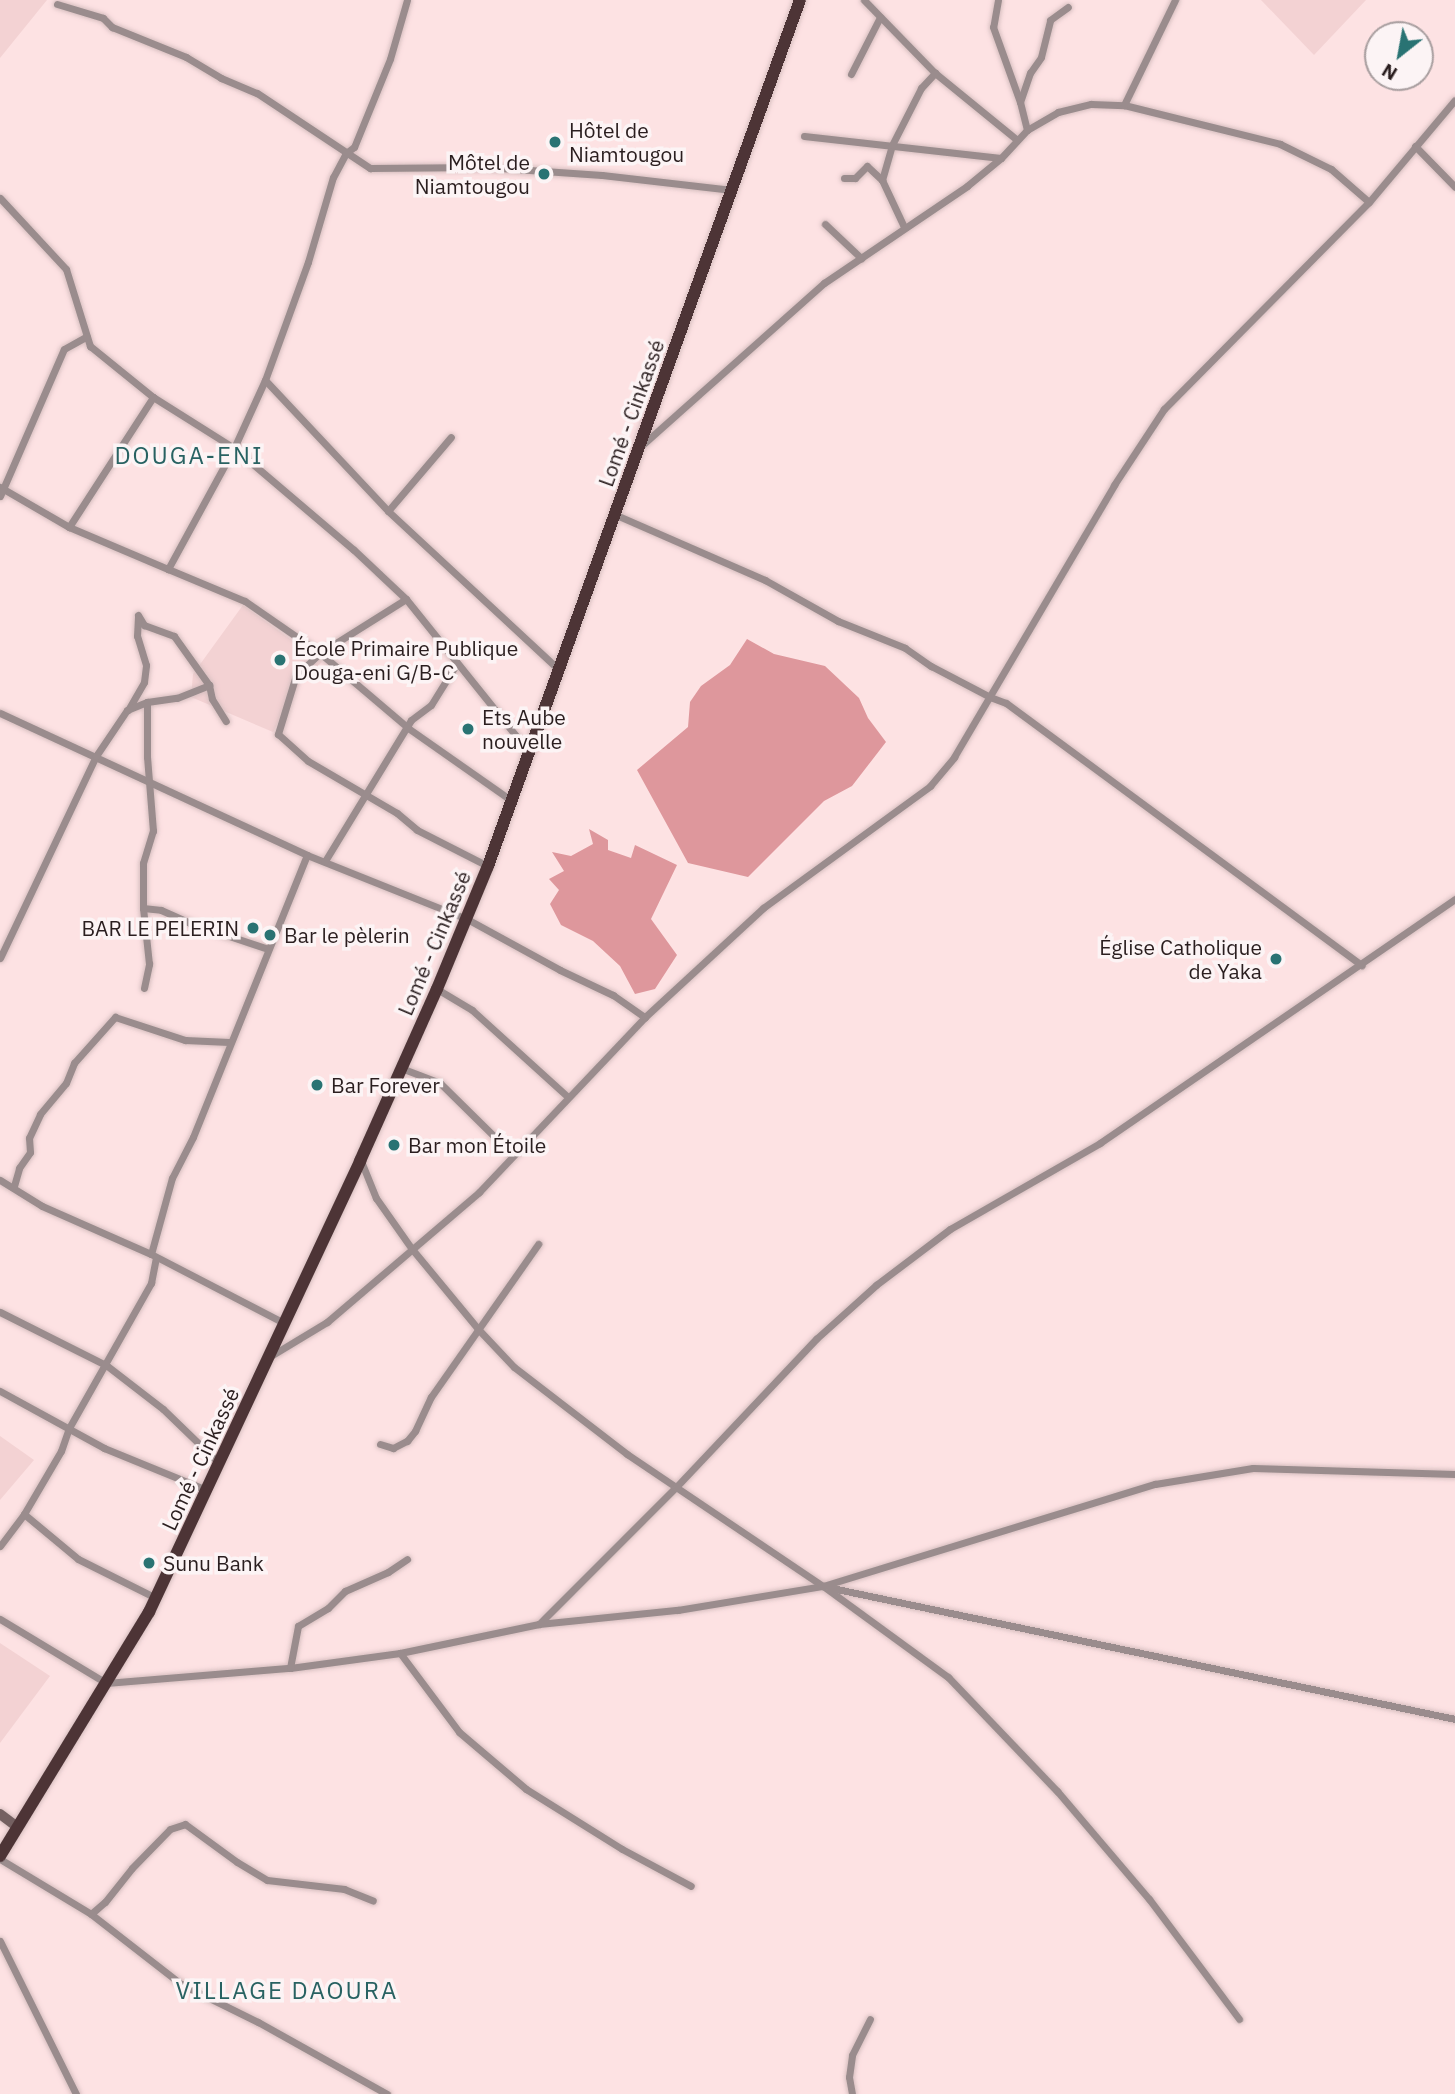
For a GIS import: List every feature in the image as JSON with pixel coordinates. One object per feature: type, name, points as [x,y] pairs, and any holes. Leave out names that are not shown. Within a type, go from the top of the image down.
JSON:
[{"type":"highway","name":"Lomé - Cinkassé","points":[[0,1857],[16,1826],[156,1598],[282,1322],[360,1161],[437,989],[488,866],[800,0]]},
{"type":"main road","points":[[0,1815],[16,1826]]},
{"type":"street","points":[[168,569],[234,448],[265,380],[307,262],[333,177],[346,153],[354,147],[384,74],[407,0]]},
{"type":"street","points":[[864,0],[935,73],[1016,139]]},
{"type":"street","points":[[998,0],[993,27],[1020,102],[1027,130]]},
{"type":"street","points":[[1124,105],[1174,0]]},
{"type":"street","points":[[57,4],[103,18],[112,27],[186,57],[221,78],[257,93],[346,153],[377,169],[486,167],[602,175],[732,190]]},
{"type":"street","points":[[1020,102],[1030,73],[1041,57],[1050,20],[1068,7]]},
{"type":"street","points":[[851,74],[880,17]]},
{"type":"street","points":[[882,180],[892,145],[921,89],[935,73]]},
{"type":"street","points":[[267,1359],[327,1322],[479,1192],[645,1017],[763,908],[930,786],[954,757],[1114,485],[1164,409],[1369,202],[1455,100]]},
{"type":"street","points":[[638,449],[824,284],[967,186],[1001,158],[1027,130],[1058,112],[1091,104],[1124,105],[1280,145],[1331,169],[1369,202]]},
{"type":"street","points":[[804,135],[1001,158]]},
{"type":"street","points":[[1415,146],[1455,187]]},
{"type":"street","points":[[844,178],[855,178],[867,166],[882,180],[904,227]]},
{"type":"street","points":[[0,198],[66,269],[90,346],[153,397],[234,448],[354,550],[406,599],[528,751]]},
{"type":"street","points":[[825,225],[861,258]]},
{"type":"street","points":[[87,336],[64,349],[1,491],[69,527],[245,601],[320,653],[408,728],[512,800]]},
{"type":"street","points":[[265,380],[388,510],[558,669]]},
{"type":"street","points":[[69,527],[153,397]]},
{"type":"street","points":[[388,510],[451,437]]},
{"type":"street","points":[[614,513],[765,580],[838,621],[905,648],[990,697],[1006,702],[1363,965]]},
{"type":"street","points":[[406,599],[320,653],[296,675],[278,734],[308,761],[364,793],[417,830],[488,866]]},
{"type":"street","points":[[0,958],[96,756],[144,682],[146,665],[137,636],[138,615],[144,625],[174,636],[209,685],[212,699],[226,721]]},
{"type":"street","points":[[325,860],[364,793],[418,713],[431,705],[457,663]]},
{"type":"street","points":[[127,710],[147,702],[177,698],[209,685]]},
{"type":"street","points":[[144,988],[149,964],[143,908],[143,863],[153,831],[147,702]]},
{"type":"street","points":[[0,713],[307,855],[467,919],[560,970],[613,995],[645,1017]]},
{"type":"street","points":[[0,1546],[24,1514],[61,1451],[69,1428],[151,1283],[153,1255],[172,1178],[193,1137],[229,1042],[307,855]]},
{"type":"street","points":[[539,1624],[676,1487],[816,1339],[887,1277],[950,1229],[1100,1143],[1455,900]]},
{"type":"street","points":[[143,908],[161,910],[190,923],[268,949]]},
{"type":"street","points":[[437,989],[472,1010],[567,1097]]},
{"type":"street","points":[[14,1186],[19,1168],[30,1152],[29,1138],[40,1114],[66,1083],[74,1063],[115,1017],[185,1040],[229,1042]]},
{"type":"street","points":[[400,1068],[440,1083],[465,1104],[513,1155]]},
{"type":"street","points":[[360,1161],[376,1198],[412,1249],[479,1330],[514,1367],[626,1454],[823,1587],[948,1677],[1057,1791],[1149,1899],[1239,2019]]},
{"type":"street","points":[[0,1180],[14,1186],[42,1206],[153,1255],[282,1322]]},
{"type":"street","points":[[380,1444],[393,1448],[407,1441],[415,1431],[431,1397],[538,1244]]},
{"type":"street","points":[[0,1312],[106,1365],[163,1409],[219,1463]]},
{"type":"street","points":[[0,1391],[104,1448],[207,1490]]},
{"type":"street","points":[[0,1619],[106,1683],[290,1668],[400,1653],[539,1624],[678,1609],[823,1587],[1155,1485],[1253,1468],[1455,1474]]},
{"type":"street","points":[[24,1514],[78,1559],[156,1598]]},
{"type":"street","points":[[290,1668],[298,1626],[328,1608],[345,1591],[388,1572],[407,1559]]},
{"type":"street","points":[[823,1587],[1455,1719]]},
{"type":"street","points":[[400,1653],[458,1732],[526,1789],[622,1849],[691,1886]]},
{"type":"street","points":[[91,1914],[106,1902],[132,1868],[176,1824],[185,1824],[267,1880],[344,1889],[373,1901]]},
{"type":"street","points":[[0,1857],[91,1914],[181,1984],[258,2022],[387,2094]]},
{"type":"street","points":[[0,1941],[76,2094]]},
{"type":"street","points":[[852,2094],[849,2077],[852,2055],[870,2018]]},
{"type":"shaded area","points":[[0,0],[47,0],[0,58]]},
{"type":"shaded area","points":[[1261,0],[1366,0],[1314,55]]},
{"type":"shaded area","points":[[243,605],[322,662],[299,684],[273,732],[191,697],[193,674]]},
{"type":"shaded area","points":[[747,639],[774,654],[825,666],[859,698],[868,718],[886,742],[852,786],[824,801],[748,877],[688,863],[637,770],[688,727],[690,702],[701,686],[730,665]]},
{"type":"shaded area","points":[[589,829],[608,840],[608,850],[631,858],[635,845],[677,865],[651,919],[677,955],[655,989],[635,994],[620,966],[593,941],[561,925],[550,904],[559,890],[549,879],[564,871],[552,852],[571,856],[593,844]]},
{"type":"shaded area","points":[[0,1436],[34,1460],[0,1500]]},
{"type":"shaded area","points":[[0,1643],[50,1676],[0,1743]]},
{"type":"place","name":"Hôtel de Niamtougou","points":[[555,142]]},
{"type":"place","name":"Môtel de Niamtougou","points":[[544,174]]},
{"type":"place","name":"École Primaire Publique Douga-eni G/B-C","points":[[280,660]]},
{"type":"place","name":"Ets Aube nouvelle","points":[[468,729]]},
{"type":"place","name":"BAR LE PELERIN","points":[[253,928]]},
{"type":"place","name":"Bar le pèlerin","points":[[270,935]]},
{"type":"place","name":"Église Catholique de Yaka","points":[[1276,959]]},
{"type":"place","name":"Bar Forever","points":[[317,1085]]},
{"type":"place","name":"Bar mon Étoile","points":[[394,1145]]},
{"type":"place","name":"Sunu Bank","points":[[149,1563]]},
{"type":"district","name":"DOUGA-ENI","points":[[189,456]]},
{"type":"district","name":"VILLAGE DAOURA","points":[[287,1991]]}]
